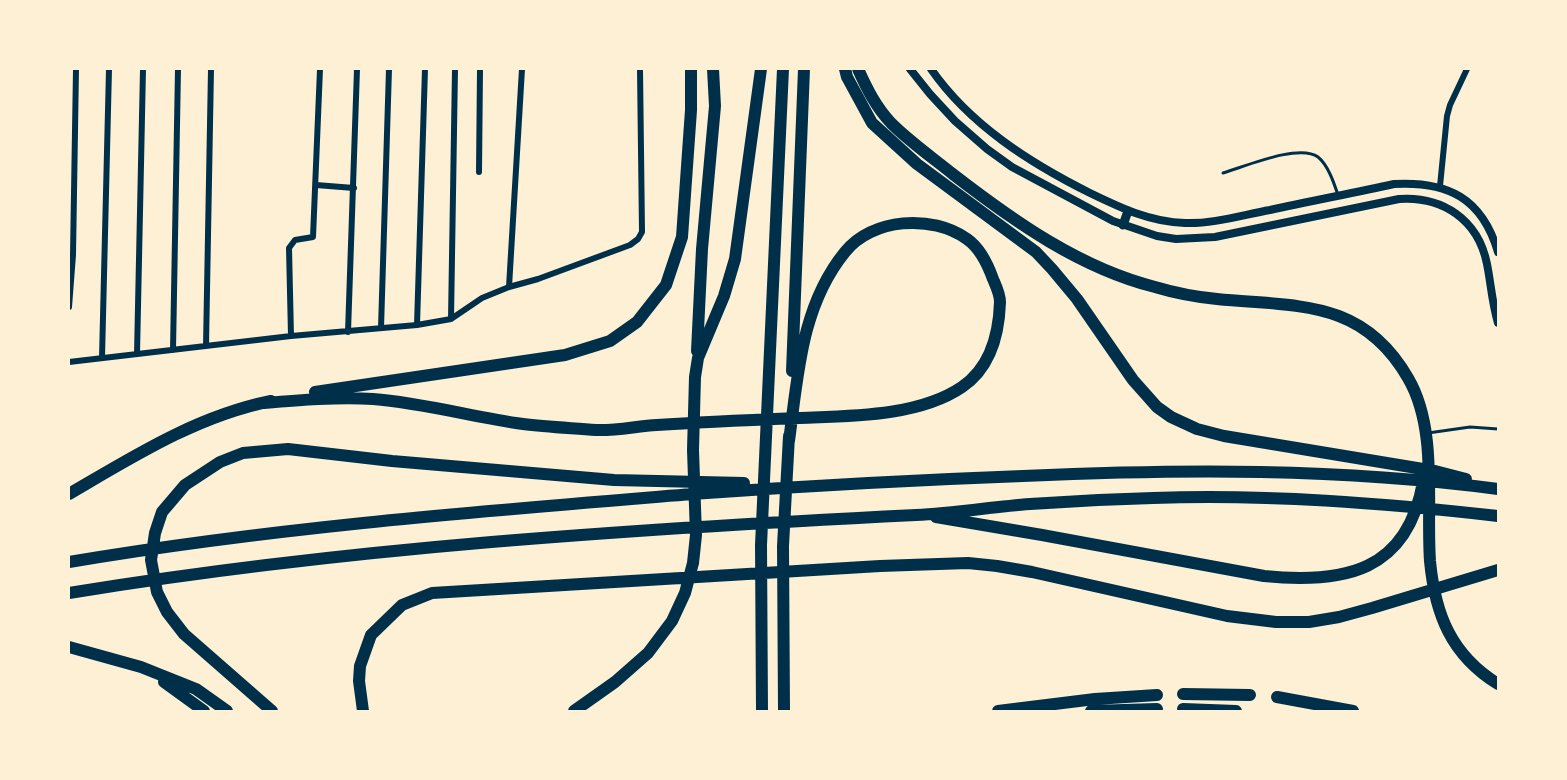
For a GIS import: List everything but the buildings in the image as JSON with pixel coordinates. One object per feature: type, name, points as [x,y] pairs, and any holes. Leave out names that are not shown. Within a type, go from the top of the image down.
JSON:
[{"type":"highway","points":[[69,494],[186,429],[221,415],[264,403],[341,388],[565,355],[610,341],[637,322],[666,285],[682,237],[691,110],[691,69]]},
{"type":"highway","points":[[574,711],[615,682],[648,653],[672,621],[685,593],[693,563],[695,376],[702,249],[714,106],[713,69]]},
{"type":"highway","points":[[695,376],[698,358],[724,296],[735,259],[761,69]]},
{"type":"highway","points":[[762,711],[761,545],[783,69]]},
{"type":"highway","points":[[784,711],[783,546],[804,69]]},
{"type":"highway","points":[[845,69],[872,123],[917,164],[1036,252],[1077,299],[1133,380],[1157,406],[1171,417],[1197,429],[1224,436],[1452,474],[1483,487]]},
{"type":"highway","points":[[858,69],[870,95],[883,113],[918,147],[992,205],[1088,264],[1133,282],[1190,296],[1290,304],[1338,316],[1358,324],[1373,335],[1408,378],[1417,397],[1427,454],[1430,561],[1434,591],[1442,619],[1463,655],[1473,666],[1498,684]]},
{"type":"highway","points":[[264,403],[326,398],[375,399],[524,424],[600,430],[656,425],[824,417],[884,412],[927,405],[963,386],[987,362],[998,327],[1000,297],[988,264],[968,239],[938,225],[907,223],[874,229],[848,248],[825,279],[812,309],[800,357],[789,441]]},
{"type":"highway","points":[[272,711],[184,634],[167,612],[157,592],[151,560],[155,533],[162,512],[185,485],[220,462],[243,453],[288,449],[492,470],[653,482],[816,485]]},
{"type":"highway","points":[[921,515],[1042,534],[1264,576],[1291,579],[1325,578],[1366,567],[1401,538],[1415,511],[1427,454]]},
{"type":"highway","points":[[69,562],[167,546],[428,517],[856,482],[1119,471],[1262,471],[1344,473],[1498,489]]},
{"type":"highway","points":[[69,593],[166,577],[432,547],[656,530],[921,515],[1032,504],[1156,498],[1344,501],[1498,516]]},
{"type":"highway","points":[[363,711],[359,681],[360,666],[371,635],[402,605],[432,593],[880,566],[968,563],[997,566],[1236,617],[1276,622],[1310,622],[1372,608],[1494,571]]},
{"type":"highway","points":[[69,647],[141,667],[196,689],[227,711]]},
{"type":"highway","points":[[754,711],[761,658]]},
{"type":"highway","points":[[141,667],[192,700],[204,711]]},
{"type":"highway","points":[[1183,694],[1250,695]]},
{"type":"highway","points":[[998,711],[1085,700],[1156,695]]},
{"type":"highway","points":[[1277,696],[1353,711]]},
{"type":"highway","points":[[1091,711],[1157,709]]},
{"type":"highway","points":[[1183,709],[1236,711]]},
{"type":"main road","points":[[1123,225],[1128,211]]},
{"type":"street","points":[[69,307],[73,255],[76,69]]},
{"type":"street","points":[[102,358],[109,69]]},
{"type":"street","points":[[137,354],[143,69]]},
{"type":"street","points":[[173,350],[178,69]]},
{"type":"street","points":[[206,346],[211,69]]},
{"type":"street","points":[[291,336],[290,248],[295,240],[313,237],[320,69]]},
{"type":"street","points":[[348,332],[357,69]]},
{"type":"street","points":[[381,328],[389,69]]},
{"type":"street","points":[[417,325],[425,69]]},
{"type":"street","points":[[451,319],[454,69]]},
{"type":"street","points":[[479,172],[480,69]]},
{"type":"street","points":[[509,287],[522,69]]},
{"type":"street","points":[[69,362],[291,336],[417,325],[451,319],[482,298],[630,245],[638,239],[642,232],[640,69]]},
{"type":"street","points":[[910,69],[955,121],[996,155],[1044,185],[1123,225],[1156,236],[1195,239],[1215,237],[1399,199],[1429,200],[1467,222],[1476,234],[1487,264],[1498,323]]},
{"type":"street","points":[[931,69],[942,86],[996,137],[1064,180],[1128,211],[1166,221],[1202,222],[1394,184],[1417,183],[1440,186],[1474,208],[1490,229],[1498,252]]},
{"type":"street","points":[[1440,186],[1447,116],[1467,69]]},
{"type":"street","points":[[316,185],[354,188]]},
{"type":"lane","points":[[1223,173],[1303,152],[1317,157],[1323,163],[1338,195]]},
{"type":"lane","points":[[1425,434],[1460,428],[1498,429]]}]
